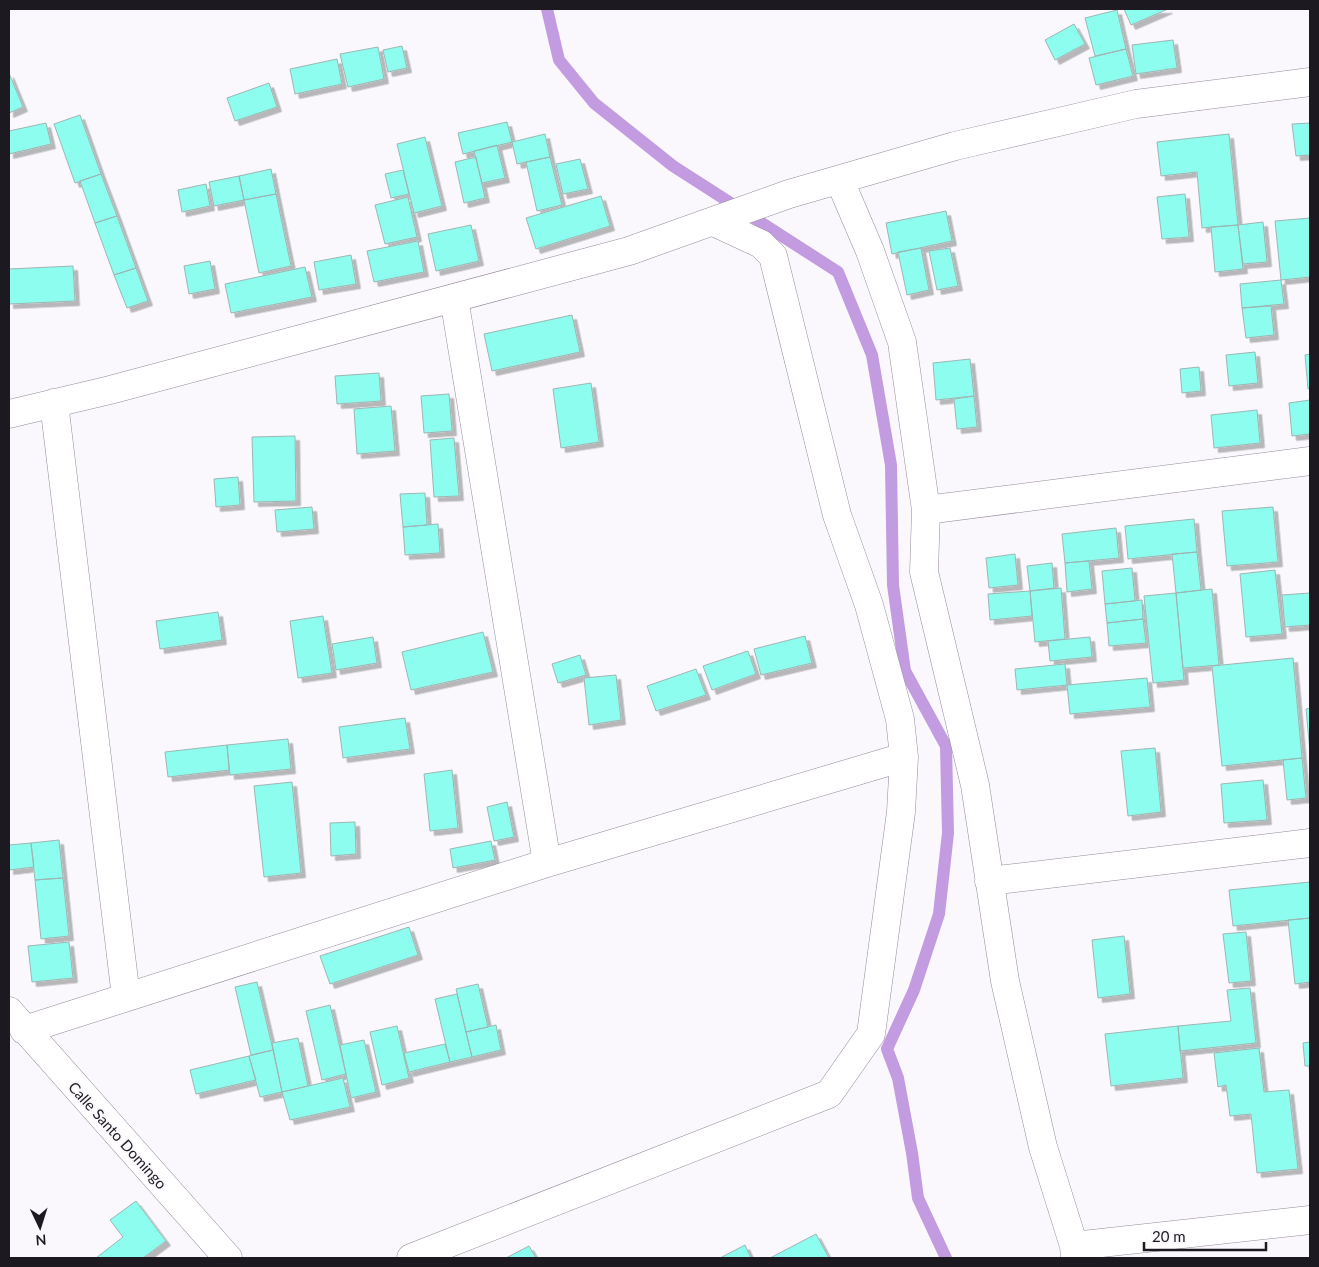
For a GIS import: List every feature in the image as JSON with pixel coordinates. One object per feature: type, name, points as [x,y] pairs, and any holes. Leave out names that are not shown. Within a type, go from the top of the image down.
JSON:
[{"type":"street","points":[[9,414],[110,390],[629,251],[789,194],[955,146],[1136,104],[1310,82]]},
{"type":"street","points":[[840,180],[870,251],[902,342],[926,510],[924,572],[975,785],[1006,981],[1044,1147],[1074,1252],[1310,1220]]},
{"type":"street","points":[[411,1258],[828,1094],[870,1034],[901,812],[904,757],[900,719],[869,605],[837,515],[773,256],[761,244],[720,220]]},
{"type":"street","points":[[454,298],[547,863]]},
{"type":"street","points":[[54,403],[126,997]]},
{"type":"street","points":[[926,510],[1310,461]]},
{"type":"street","points":[[16,1021],[126,997],[547,863],[904,757]]},
{"type":"street","points":[[989,881],[1310,843]]},
{"type":"street","name":"Calle Santo Domingo","points":[[16,1021],[228,1258]]},
{"type":"building","points":[[1124,9],[1168,9],[1131,25]]},
{"type":"building","points":[[1117,10],[1126,49],[1095,56],[1085,18]]},
{"type":"building","points":[[1074,24],[1085,44],[1055,60],[1045,40]]},
{"type":"building","points":[[1173,40],[1177,68],[1136,74],[1132,45]]},
{"type":"building","points":[[402,46],[407,68],[388,72],[383,50]]},
{"type":"building","points":[[378,47],[384,79],[348,87],[340,54]]},
{"type":"building","points":[[1126,49],[1133,76],[1096,85],[1089,58]]},
{"type":"building","points":[[337,59],[342,84],[295,94],[290,69]]},
{"type":"building","points":[[9,73],[23,107],[9,113]]},
{"type":"building","points":[[269,83],[277,107],[235,121],[227,98]]},
{"type":"building","points":[[80,115],[101,174],[75,183],[54,124]]},
{"type":"building","points":[[507,122],[512,142],[463,154],[458,133]]},
{"type":"building","points":[[46,123],[51,144],[9,154],[9,131]]},
{"type":"building","points":[[1310,123],[1310,155],[1296,156],[1292,124]]},
{"type":"building","points":[[545,134],[550,157],[517,164],[512,142]]},
{"type":"building","points":[[1229,134],[1238,225],[1202,228],[1197,172],[1161,176],[1157,142]]},
{"type":"building","points":[[425,137],[442,206],[414,213],[397,144]]},
{"type":"building","points":[[497,145],[505,178],[482,183],[474,151]]},
{"type":"building","points":[[476,157],[485,198],[464,203],[455,162]]},
{"type":"building","points":[[550,157],[562,205],[537,211],[526,162]]},
{"type":"building","points":[[580,159],[588,189],[563,194],[556,164]]},
{"type":"building","points":[[271,169],[276,194],[244,200],[239,176]]},
{"type":"building","points":[[403,170],[409,194],[391,198],[385,174]]},
{"type":"building","points":[[101,174],[117,216],[95,223],[80,181]]},
{"type":"building","points":[[239,176],[244,200],[214,206],[209,182]]},
{"type":"building","points":[[206,184],[210,206],[182,212],[178,190]]},
{"type":"building","points":[[276,194],[291,266],[259,273],[244,200]]},
{"type":"building","points":[[1185,194],[1189,237],[1162,239],[1157,197]]},
{"type":"building","points":[[601,196],[610,226],[536,249],[526,218]]},
{"type":"building","points":[[408,197],[417,237],[385,244],[375,205]]},
{"type":"building","points":[[946,211],[952,241],[892,254],[886,223]]},
{"type":"building","points":[[117,216],[136,268],[114,275],[95,223]]},
{"type":"building","points":[[1310,218],[1310,277],[1281,280],[1275,221]]},
{"type":"building","points":[[1263,222],[1267,262],[1243,264],[1238,225]]},
{"type":"building","points":[[471,225],[479,261],[436,271],[428,234]]},
{"type":"building","points":[[1238,225],[1243,269],[1215,272],[1211,227]]},
{"type":"building","points":[[418,241],[424,272],[374,282],[367,251]]},
{"type":"building","points":[[921,248],[929,290],[907,295],[898,252]]},
{"type":"building","points":[[950,248],[958,286],[937,290],[929,251]]},
{"type":"building","points":[[351,255],[356,284],[319,290],[314,262]]},
{"type":"building","points":[[210,261],[215,289],[189,294],[184,266]]},
{"type":"building","points":[[73,266],[75,301],[9,304],[9,269]]},
{"type":"building","points":[[305,267],[312,297],[231,313],[225,284]]},
{"type":"building","points":[[136,268],[148,301],[127,308],[114,275]]},
{"type":"building","points":[[1281,280],[1284,304],[1242,308],[1240,284]]},
{"type":"building","points":[[1271,306],[1274,335],[1246,338],[1242,308]]},
{"type":"building","points":[[572,315],[580,352],[492,371],[484,334]]},
{"type":"building","points":[[1255,352],[1258,383],[1229,386],[1226,355]]},
{"type":"building","points":[[1310,354],[1310,389],[1308,389],[1305,355]]},
{"type":"building","points":[[970,359],[974,396],[936,400],[933,363]]},
{"type":"building","points":[[1199,367],[1201,391],[1182,393],[1180,369]]},
{"type":"building","points":[[379,373],[381,401],[337,404],[335,376]]},
{"type":"building","points":[[591,383],[599,442],[561,448],[553,389]]},
{"type":"building","points":[[449,394],[452,431],[424,433],[421,396]]},
{"type":"building","points":[[974,396],[977,427],[957,429],[954,399]]},
{"type":"building","points":[[1310,400],[1310,434],[1292,436],[1289,403]]},
{"type":"building","points":[[391,406],[395,451],[357,454],[354,409]]},
{"type":"building","points":[[1257,410],[1260,443],[1214,448],[1211,415]]},
{"type":"building","points":[[295,436],[296,501],[254,502],[252,437]]},
{"type":"building","points":[[454,438],[459,496],[434,497],[430,440]]},
{"type":"building","points":[[238,477],[240,505],[216,507],[214,479]]},
{"type":"building","points":[[425,493],[427,525],[403,527],[400,494]]},
{"type":"building","points":[[312,507],[314,529],[277,532],[275,510]]},
{"type":"building","points":[[1273,507],[1278,562],[1227,566],[1222,511]]},
{"type":"building","points":[[1194,519],[1197,552],[1128,559],[1125,526]]},
{"type":"building","points":[[438,524],[440,553],[405,555],[403,527]]},
{"type":"building","points":[[1116,528],[1119,558],[1065,563],[1062,534]]},
{"type":"building","points":[[1197,552],[1201,590],[1176,593],[1172,554]]},
{"type":"building","points":[[1015,554],[1018,585],[989,588],[986,558]]},
{"type":"building","points":[[1089,561],[1092,589],[1067,592],[1065,563]]},
{"type":"building","points":[[1052,563],[1054,588],[1030,591],[1027,566]]},
{"type":"building","points":[[1132,568],[1135,601],[1105,604],[1102,571]]},
{"type":"building","points":[[1275,570],[1282,634],[1246,637],[1240,574]]},
{"type":"building","points":[[1061,588],[1065,639],[1035,642],[1030,591]]},
{"type":"building","points":[[1212,589],[1219,665],[1183,668],[1176,593]]},
{"type":"building","points":[[1030,591],[1032,616],[990,620],[988,594]]},
{"type":"building","points":[[1176,593],[1184,680],[1153,683],[1144,596]]},
{"type":"building","points":[[1310,593],[1310,625],[1285,627],[1282,595]]},
{"type":"building","points":[[1142,600],[1143,619],[1107,623],[1105,604]]},
{"type":"building","points":[[218,612],[222,640],[160,649],[156,621]]},
{"type":"building","points":[[323,616],[332,673],[298,678],[290,621]]},
{"type":"building","points":[[1143,619],[1146,643],[1109,646],[1107,623]]},
{"type":"building","points":[[483,632],[493,672],[411,690],[402,652]]},
{"type":"building","points":[[805,636],[812,663],[761,675],[754,649]]},
{"type":"building","points":[[373,637],[377,663],[336,670],[332,644]]},
{"type":"building","points":[[1090,637],[1092,657],[1050,661],[1048,641]]},
{"type":"building","points":[[748,651],[756,674],[712,690],[703,666]]},
{"type":"building","points":[[580,655],[586,675],[558,683],[552,664]]},
{"type":"building","points":[[1293,658],[1302,758],[1222,766],[1212,666]]},
{"type":"building","points":[[1065,664],[1067,685],[1017,690],[1015,669]]},
{"type":"building","points":[[696,669],[706,695],[656,711],[647,686]]},
{"type":"building","points":[[616,675],[621,720],[589,725],[584,678]]},
{"type":"building","points":[[1147,678],[1150,707],[1070,714],[1067,685]]},
{"type":"building","points":[[1310,708],[1310,752],[1306,709]]},
{"type":"building","points":[[405,718],[410,749],[343,758],[339,727]]},
{"type":"building","points":[[288,739],[291,769],[230,775],[227,745]]},
{"type":"building","points":[[227,745],[229,770],[168,777],[165,752]]},
{"type":"building","points":[[1155,748],[1161,812],[1128,816],[1121,751]]},
{"type":"building","points":[[1302,758],[1306,798],[1287,800],[1283,760]]},
{"type":"building","points":[[452,770],[458,828],[430,831],[424,774]]},
{"type":"building","points":[[1263,780],[1267,820],[1224,823],[1221,784]]},
{"type":"building","points":[[292,782],[301,873],[264,877],[254,786]]},
{"type":"building","points":[[507,802],[514,837],[494,841],[487,807]]},
{"type":"building","points":[[355,822],[356,854],[331,856],[330,823]]},
{"type":"building","points":[[59,840],[63,878],[35,880],[31,843]]},
{"type":"building","points":[[491,841],[495,860],[453,868],[450,849]]},
{"type":"building","points":[[31,843],[34,867],[9,870],[9,845]]},
{"type":"building","points":[[63,878],[69,936],[41,939],[35,880]]},
{"type":"building","points":[[1310,882],[1310,918],[1233,926],[1229,890]]},
{"type":"building","points":[[1310,918],[1310,982],[1295,984],[1288,920]]},
{"type":"building","points":[[409,927],[418,955],[330,984],[320,956]]},
{"type":"building","points":[[1246,932],[1251,981],[1229,983],[1223,934]]},
{"type":"building","points":[[1124,936],[1130,994],[1098,998],[1092,940]]},
{"type":"building","points":[[69,942],[73,978],[32,982],[28,946]]},
{"type":"building","points":[[257,982],[273,1050],[251,1055],[235,987]]},
{"type":"building","points":[[478,984],[488,1027],[466,1032],[456,989]]},
{"type":"building","points":[[1250,988],[1256,1043],[1180,1051],[1178,1026],[1231,1021],[1227,990]]},
{"type":"building","points":[[457,994],[472,1057],[450,1062],[435,999]]},
{"type":"building","points":[[330,1005],[346,1074],[322,1080],[306,1011]]},
{"type":"building","points":[[496,1025],[501,1050],[472,1057],[466,1032]]},
{"type":"building","points":[[397,1026],[409,1078],[382,1085],[370,1032]]},
{"type":"building","points":[[1178,1026],[1183,1078],[1111,1086],[1105,1034]]},
{"type":"building","points":[[298,1038],[308,1086],[282,1092],[272,1043]]},
{"type":"building","points":[[364,1040],[376,1092],[351,1098],[340,1045]]},
{"type":"building","points":[[1310,1042],[1310,1066],[1305,1066],[1303,1043]]},
{"type":"building","points":[[445,1044],[450,1062],[409,1072],[404,1053]]},
{"type":"building","points":[[1259,1048],[1264,1092],[1289,1090],[1298,1169],[1257,1173],[1251,1114],[1230,1116],[1226,1085],[1218,1087],[1214,1053]]},
{"type":"building","points":[[273,1050],[282,1092],[260,1097],[249,1056]]},
{"type":"building","points":[[249,1056],[256,1080],[196,1094],[190,1070]]},
{"type":"building","points":[[343,1078],[350,1107],[290,1120],[282,1092]]},
{"type":"building","points":[[136,1201],[166,1241],[143,1258],[96,1258],[123,1237],[110,1220]]},
{"type":"building","points":[[816,1234],[829,1258],[770,1258]]},
{"type":"building","points":[[745,1245],[751,1258],[720,1258]]},
{"type":"building","points":[[529,1246],[536,1258],[506,1258]]},
{"type":"waterway","points":[[547,9],[559,60],[594,103],[673,166],[838,272],[872,355],[891,465],[893,585],[905,671],[946,746],[948,833],[939,914],[914,990],[887,1049],[898,1078],[918,1198],[946,1258]]}]
